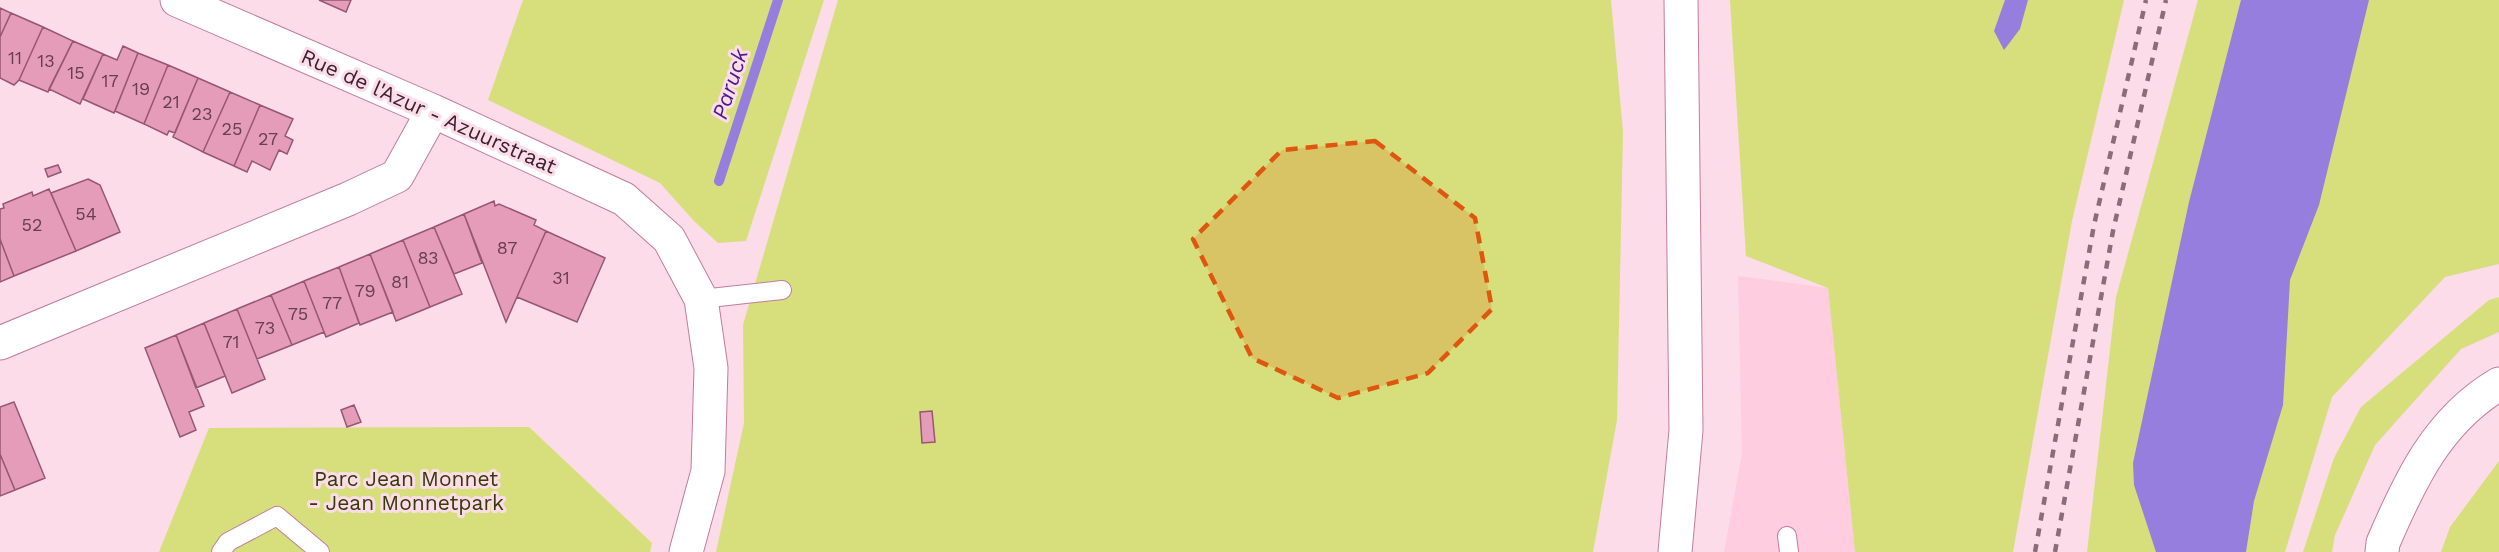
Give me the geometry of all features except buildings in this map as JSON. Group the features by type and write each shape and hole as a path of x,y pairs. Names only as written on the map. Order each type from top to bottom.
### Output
{"main road":[{"name":"Rue de l'Azur - Azuurstraat","path":"177,0 434,111 624,199 669,239 701,299"},
{"path":"1675,552 1686,430 1681,0"},
{"path":"0,342 348,199 397,176 434,111"},
{"path":"686,552 708,471 711,368 701,299"},
{"path":"2382,552 2383,543 2408,485 2437,438 2484,393 2499,384"}],"lane":[{"path":"701,299 782,290"},
{"path":"221,552 228,542 278,516 320,552"}],"highlighted area":[{"path":"1375,141 1475,218 1492,309 1428,373 1338,398 1252,358 1193,239 1282,150"}],"shaded area":[{"path":"2005,0 2028,0 2020,29 2004,50 1994,31"},
{"path":"2241,0 2369,0 2319,205 2290,280 2283,405 2254,501 2246,552 2156,552 2134,485 2133,463 2189,202"},
{"path":"1738,276 1828,288 1855,552 1724,552 1742,454"}],"green space":[{"path":"523,0 824,0 746,241 718,243 694,221 660,183 488,100"},
{"path":"838,0 1611,0 1623,132 1617,420 1593,552 716,552 744,423 743,325"},
{"path":"1730,0 2124,0 2072,221 2013,552 1855,552 1828,288 1746,256"},
{"path":"2198,0 2499,0 2499,264 2445,277 2332,397 2285,552 2087,552 2116,297"},
{"path":"2499,297 2499,332 2461,349 2375,445 2335,535 2332,552 2303,552 2334,458 2361,407 2489,300"},
{"name":"Parc Jean Monnet - Jean Monnetpark","path":"529,427 652,543 650,552 159,552 209,428"},
{"path":"2499,461 2499,552 2441,552 2450,527"}],"waterway":[{"name":"Paruck","path":"719,181 778,0"}],"railway":[{"path":"2035,552 2094,225 2146,0"},
{"path":"2055,552 2113,231 2166,0"}]}
